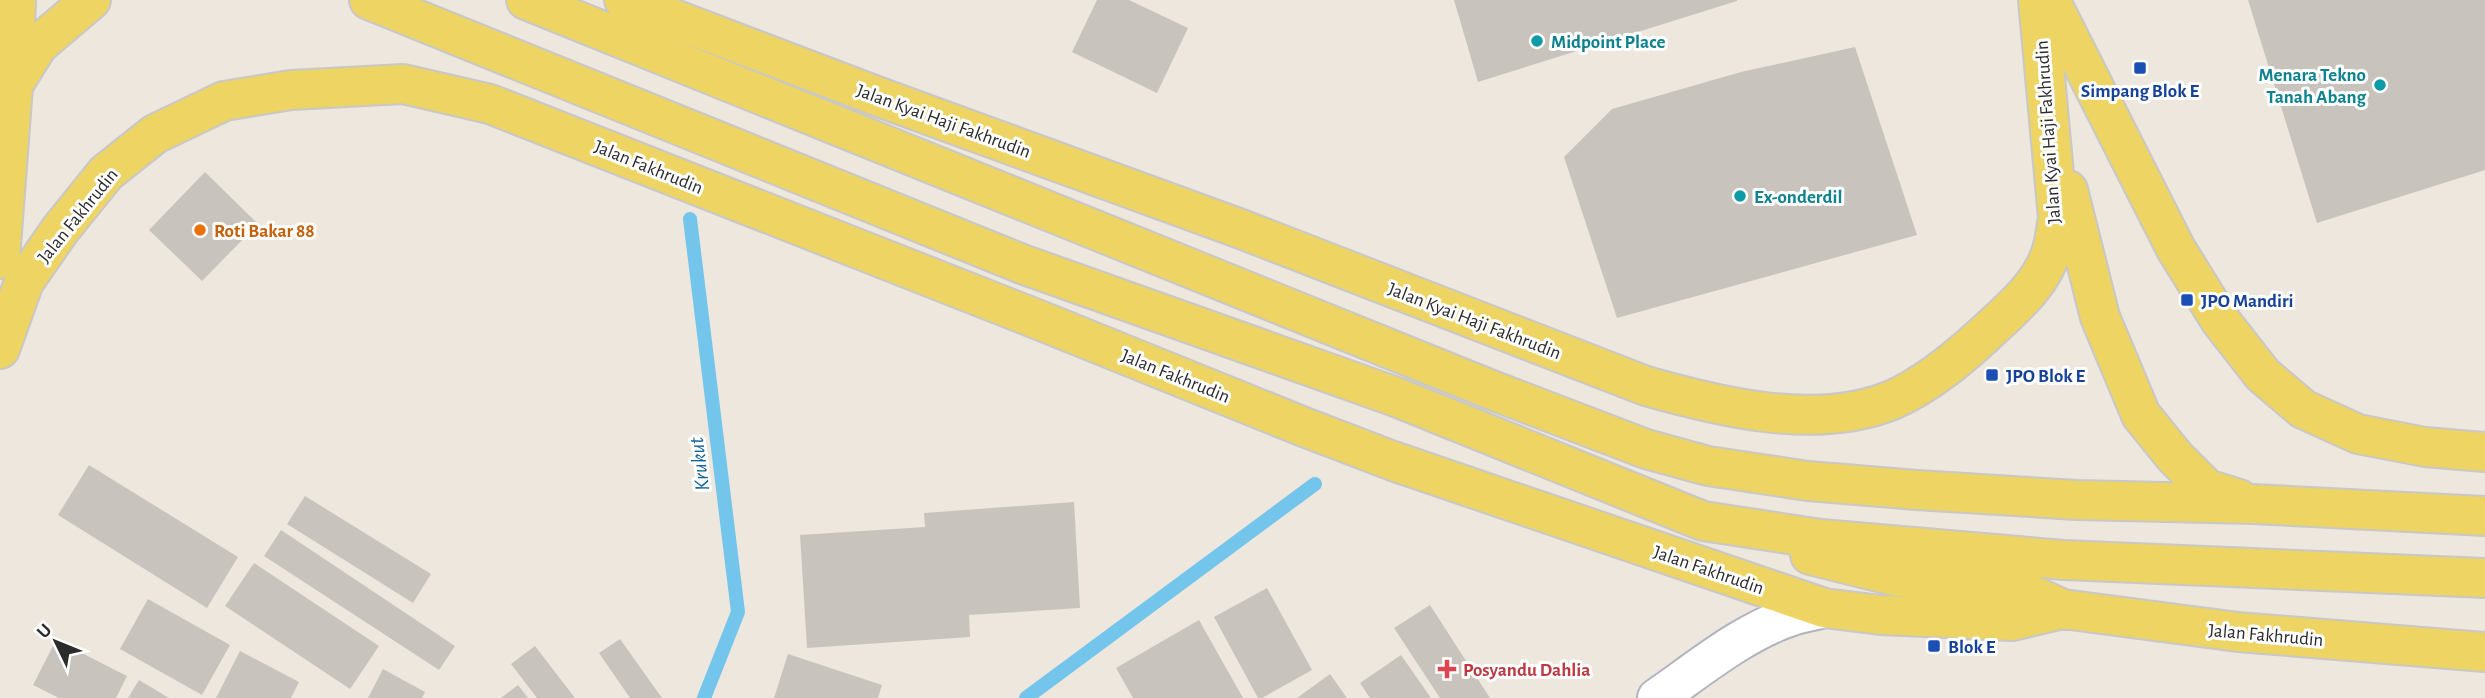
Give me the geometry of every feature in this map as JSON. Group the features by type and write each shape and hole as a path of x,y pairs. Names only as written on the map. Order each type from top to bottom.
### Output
{"main road":[{"path":"0,259 13,87 16,0"},
{"path":"13,87 38,45 91,0"},
{"path":"369,0 1022,264 1396,397 1703,521 1859,569 1898,578 2028,593 2063,609"},
{"path":"526,0 1489,389 1646,449 1708,466 1808,481 1917,491 2485,516"},
{"name":"Jalan Kyai Haji Fakhrudin","path":"624,0 1241,229 1646,386 1711,404 1779,412 1835,414 1891,400 1939,373 2011,309 2037,280 2052,251 2057,218 2038,0"},
{"name":"Jalan Kyai Haji Fakhrudin","path":"2050,0 2176,248 2220,320 2263,375 2303,410 2358,434 2425,447 2485,452"},
{"name":"Jalan Fakhrudin","path":"0,349 24,282 60,230 106,173 155,134 223,101 291,90 403,85 490,104 1044,322 1304,428 1824,608 1881,615 2012,621 2063,609 2238,632 2485,652"},
{"path":"2050,120 2100,317 2141,415 2175,457 2207,489 2253,504"},
{"path":"1703,521 1821,539 2064,560 2485,578"}],"street":[{"path":"1657,698 1766,627 1791,616 1824,608"}],"building":[{"path":"1097,0 1129,0 1188,28 1157,93 1072,52"},
{"name":"Midpoint Place","path":"1454,0 1737,0 1737,1 1478,82"},
{"name":"Menara Tekno Tanah Abang","path":"2248,0 2485,0 2485,170 2317,223"},
{"name":"Ex-onderdil","path":"1855,47 1917,235 1617,318 1564,157 1612,109 1741,72"},
{"path":"205,172 258,224 202,281 149,230"},
{"path":"89,465 238,557 207,608 58,515"},
{"path":"305,496 431,574 413,603 287,524"},
{"path":"1074,502 1080,608 969,615 970,637 807,648 800,535 925,527 924,513"},
{"path":"281,530 455,646 439,670 264,556"},
{"path":"254,563 379,646 350,689 225,606"},
{"path":"1267,588 1312,670 1258,698 1214,617"},
{"path":"148,599 230,645 202,695 120,649"},
{"path":"1430,605 1490,698 1440,698 1394,628"},
{"path":"1199,620 1243,698 1133,698 1116,668"},
{"path":"620,639 662,698 630,698 599,653"},
{"path":"56,640 127,676 116,698 59,698 33,685"},
{"path":"535,646 575,698 537,698 511,664"},
{"path":"240,651 299,682 291,698 216,698"},
{"path":"788,654 882,685 878,698 774,698"},
{"path":"1401,655 1431,698 1370,698 1360,683"},
{"path":"383,669 425,692 422,698 368,698"},
{"path":"1330,674 1347,698 1297,698"},
{"path":"139,680 169,698 128,698"},
{"path":"518,685 528,698 501,698"}],"waterway":[{"name":"Krukut","path":"690,219 738,612 704,698"},
{"path":"1026,698 1315,484"}],"place":[{"name":"Midpoint Place","path":"1537,41"},
{"name":"Simpang Blok E","path":"2140,68"},
{"name":"Menara Tekno Tanah Abang","path":"2380,85"},
{"name":"Ex-onderdil","path":"1740,196"},
{"name":"Roti Bakar 88","path":"200,230"},
{"name":"JPO Mandiri","path":"2187,300"},
{"name":"JPO Blok E","path":"1992,375"},
{"name":"Blok E","path":"1934,646"},
{"name":"Posyandu Dahlia","path":"1447,669"}]}
